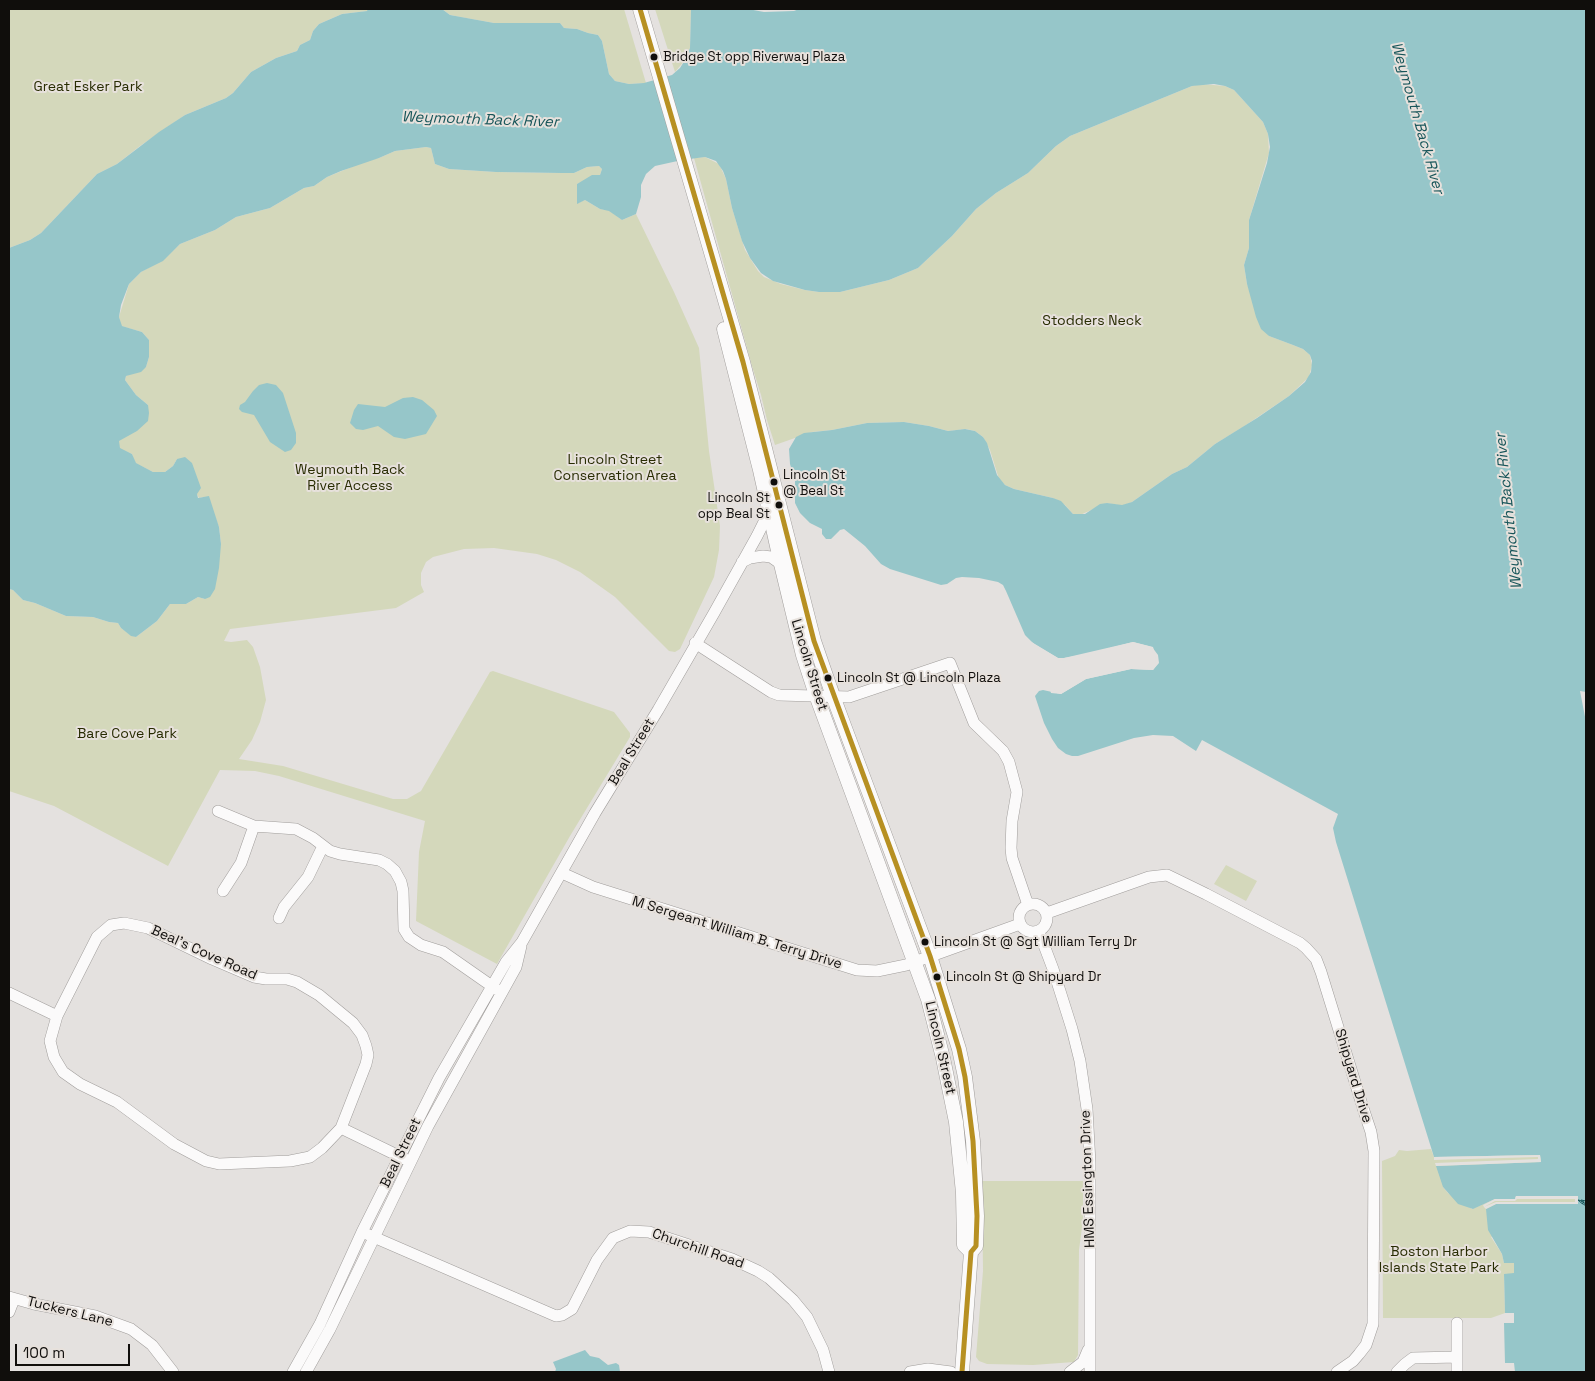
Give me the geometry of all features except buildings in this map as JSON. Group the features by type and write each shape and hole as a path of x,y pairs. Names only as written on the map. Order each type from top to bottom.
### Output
{"main road":[{"path":"632,9 654,70"},
{"path":"640,9 654,70"},
{"name":"Lincoln Street","path":"654,70 743,362 814,641 930,956 959,1049 969,1101 977,1216 976,1246 971,1252 962,1372"},
{"name":"Lincoln Street","path":"683,168 724,327 803,655 928,999 950,1089 960,1158 964,1245 971,1252"}],"street":[{"name":"Beal Street","path":"293,1372 320,1324 362,1232 439,1078 506,962 522,942 742,562 764,522 766,499"},
{"path":"742,562 750,558 764,556 770,557 781,564"},
{"path":"696,643 771,692 780,695 849,697 950,663 974,723 1003,752 1009,762 1017,792 1010,848 1028,905"},
{"path":"218,811 254,826 296,829 305,833 330,851 378,860 387,864 395,871 401,882 404,930 409,937 421,945 443,952 502,992"},
{"path":"223,891 241,863 254,826"},
{"path":"279,918 284,907 308,877 323,846"},
{"name":"M Sergeant William B. Terry Drive","path":"562,873 593,887 857,970 877,971 915,961 1020,924"},
{"name":"Shipyard Drive","path":"1047,913 1149,877 1161,875 1172,877 1300,943 1312,954 1321,972 1371,1132 1374,1151 1374,1324 1366,1345 1353,1361 1337,1372"},
{"path":"1037,904 1047,913 1047,923 1038,932 1031,933 1026,931 1020,924 1019,915 1024,907 1028,905 1037,904"},
{"name":"Beal's Cove Road","path":"124,923 148,928 254,977 287,979 297,982 319,995 352,1023 362,1035 368,1055 341,1128 322,1148 310,1157 219,1164 206,1161 174,1144 117,1102 80,1084 63,1072 54,1057 50,1041 57,1016 97,937 111,925 124,923"},
{"name":"HMS Essington Drive","path":"1038,932 1053,969 1072,1029 1080,1061 1087,1109 1090,1164 1090,1372"},
{"name":"Beal Street","path":"306,1372 330,1329 410,1161 516,967 522,942"},
{"path":"9,993 57,1016"},
{"path":"341,1128 410,1161"},
{"name":"Churchill Road","path":"362,1232 556,1316 572,1309 597,1260 613,1238 630,1231 649,1232 732,1259 769,1278 794,1301 807,1317 823,1350 829,1372"},
{"path":"9,1312 12,1298"},
{"name":"Tuckers Lane","path":"12,1298 95,1316 131,1329 152,1345 173,1372"},
{"path":"1457,1324 1457,1372"},
{"path":"1070,1372 1083,1362 1090,1343"},
{"path":"1397,1372 1413,1358 1457,1357"},
{"path":"910,1372 928,1369 951,1372"}],"green space":[{"name":"Great Esker Park","path":"9,9 368,9 368,11 342,14 319,24 313,31 310,40 300,45 297,51 276,58 251,72 233,93 226,98 185,115 117,164 97,174 41,233 30,240 9,248"},
{"path":"442,9 624,9 646,83 629,84 615,81 609,74 602,41 598,35 577,29 564,28 560,23 494,23 450,15"},
{"path":"655,9 691,9 690,48 685,60 675,72"},
{"name":"Stodders Neck","path":"1201,84 1225,86 1234,90 1263,122 1268,134 1269,153 1249,220 1249,248 1244,265 1247,284 1269,336 1303,349 1310,355 1312,365 1309,377 1289,396 1215,444 1187,467 1172,474 1132,502 1122,506 1107,503 1080,515 1073,514 1065,505 1053,498 1014,489 1005,485 999,479 990,450 983,437 975,431 966,429 948,431 904,422 867,423 812,432 775,445 694,158 705,157 719,164 726,179 732,208 745,250 764,277 781,284 805,290 840,292 889,280 918,268 952,236 976,209 996,193 1028,173 1056,146 1070,136"},
{"path":"431,148 435,164 449,169 574,173 587,167 599,166 602,169 600,175 577,184 577,203 585,200 600,209 609,210 622,220 636,214 699,348 709,451 720,526 719,550 714,577 680,649 675,652 669,651 615,597 580,572 556,560 537,554 494,548 464,549 433,557 426,562 421,573 421,585 424,592 396,608 230,629 224,641 247,640 253,647 260,667 266,700 260,722 252,740 239,759 283,766 393,799 407,799 421,791 490,672 493,671 614,712 630,733 630,737 570,836 497,964 416,921 419,852 425,821 279,776 255,771 220,770 168,866 54,806 9,791 9,589 13,590 23,600 66,616 93,617 118,623 121,628 136,637 157,621 170,604 186,604 198,597 205,599 221,544 219,527 215,517 203,497 199,498 177,459 173,466 165,472 153,472 135,463 132,454 120,449 118,441 126,436 148,405 136,395 125,380 126,376 146,367 149,357 149,340 142,332 121,326 119,317 129,284 141,272 163,260 180,244 215,230 236,217 270,208 304,188 314,186 327,177 371,159 379,158 395,151"},
{"path":"1226,865 1257,881 1246,901 1214,884"},
{"name":"Boston Harbor Islands State Park","path":"1431,1149 1434,1157 1540,1155 1541,1162 1443,1187 1448,1193 1472,1209 1495,1199 1578,1196 1578,1204 1491,1237 1502,1254 1504,1263 1514,1263 1515,1274 1504,1274 1505,1313 1491,1318 1383,1318 1382,1161 1395,1156 1399,1150"},
{"path":"982,1181 1083,1181 1083,1220 1079,1250 1078,1355 1074,1362 1033,1365 987,1364 979,1361 976,1357 983,1271"}],"water":[{"name":"Weymouth Back River","path":"368,9 442,9 450,15 494,23 560,23 564,28 577,29 598,35 602,41 609,74 615,81 629,84 644,83 672,75 680,68 690,48 691,9 748,9 764,12 794,11 799,9 1586,9 1586,692 1580,691 1586,722 1586,1372 1515,1372 1514,1363 1505,1363 1504,1323 1514,1323 1514,1313 1505,1313 1504,1274 1514,1273 1514,1263 1504,1263 1502,1254 1488,1230 1486,1209 1496,1204 1577,1204 1577,1196 1516,1196 1515,1199 1495,1199 1473,1209 1458,1204 1443,1187 1436,1166 1541,1162 1540,1155 1434,1157 1336,842 1333,828 1338,814 1202,740 1196,751 1173,736 1153,735 1134,738 1078,756 1066,754 1058,748 1044,723 1035,696 1039,691 1043,690 1061,694 1086,679 1131,669 1153,670 1158,663 1153,647 1133,642 1087,654 1058,658 1034,644 1025,635 1003,585 998,582 962,577 941,585 890,569 881,564 865,546 844,529 840,530 831,539 826,539 822,534 822,529 810,523 800,513 795,503 795,480 790,464 789,449 796,437 804,433 867,423 904,422 948,431 965,429 975,431 987,443 997,475 1005,485 1014,489 1053,498 1061,501 1073,514 1085,514 1100,504 1122,505 1132,502 1172,474 1187,467 1215,444 1289,396 1305,382 1311,372 1312,361 1310,355 1303,349 1269,336 1261,329 1247,284 1244,265 1249,248 1249,220 1267,163 1270,147 1268,134 1263,122 1234,90 1214,84 1192,86 1070,136 1056,146 1028,173 996,193 976,209 952,236 918,268 889,280 840,292 805,290 773,281 761,273 750,258 742,241 723,171 716,161 705,157 655,166 646,174 641,185 641,197 636,214 622,220 609,211 600,209 585,200 577,204 577,184 592,175 600,175 602,169 599,166 587,167 574,173 449,169 435,164 431,148 426,147 395,151 341,171 327,177 314,186 304,188 270,208 236,217 215,230 180,244 163,261 141,272 129,284 121,305 119,317 122,326 142,332 149,340 149,357 146,367 141,372 126,376 125,380 136,395 148,405 149,413 148,421 137,431 119,441 120,448 132,454 136,463 153,472 165,472 173,466 177,459 185,457 192,463 201,488 197,494 198,498 209,496 219,527 221,544 219,568 215,589 210,597 205,599 198,597 186,604 170,604 157,621 136,637 131,636 118,623 93,617 66,616 23,600 13,590 9,589 9,248 30,240 41,233 97,174 117,164 185,115 226,98 233,93 251,72 276,58 297,51 300,45 310,40 313,31 319,24 342,14 367,11"},
{"path":"267,383 276,385 283,393 296,433 296,443 291,450 285,452 270,442 254,415 242,412 239,409 240,405 245,402 259,385"},
{"path":"413,397 422,400 434,410 437,416 426,434 405,439 394,437 378,426 363,430 356,429 350,423 358,404 385,407 403,398"},
{"path":"585,1350 590,1356 599,1358 608,1365 616,1363 619,1365 620,1372 555,1372 556,1369 553,1362"}],"pier":[{"path":"1030,641 1058,658 1133,642 1152,647 1158,655 1159,663 1153,670 1131,669 1086,679 1061,694 1051,693 1050,689 1060,691 1085,677 1131,666 1152,668 1156,663 1155,656 1151,649 1133,644 1065,661 1058,660 1033,646"},
{"path":"1540,1155 1541,1162 1436,1166 1435,1163 1538,1159 1538,1157 1434,1160 1434,1157"},
{"path":"1516,1196 1578,1196 1578,1204 1496,1204 1486,1209 1484,1207 1483,1205 1495,1199 1515,1199","holes":["1517,1199 1575,1199 1575,1202 1496,1202 1484,1207 1495,1201 1515,1201"]}],"ferry route":[{"path":"1578,1200 1586,1207"},
{"path":"1578,1200 1586,1202"},
{"path":"1581,1200 1586,1201"},
{"path":"1581,1201 1586,1204"},
{"path":"1582,1203 1586,1206"}],"transit line":[{"path":"640,9 743,362 814,641 930,956 959,1049 965,1077 973,1141 977,1216 976,1246 971,1252 962,1372"}],"place":[{"name":"Bridge St opp Riverway Plaza","path":"654,57"},
{"name":"Lincoln St @ Beal St","path":"774,482"},
{"name":"Lincoln St opp Beal St","path":"779,505"},
{"name":"Lincoln St @ Lincoln Plaza","path":"828,678"},
{"name":"Lincoln St @ Sgt William Terry Dr","path":"925,942"},
{"name":"Lincoln St @ Shipyard Dr","path":"937,977"}],"park label":[{"name":"Lincoln Street Conservation Area","path":"615,468"},
{"name":"Weymouth Back River Access","path":"350,478"},
{"name":"Bare Cove Park","path":"127,734"}]}
